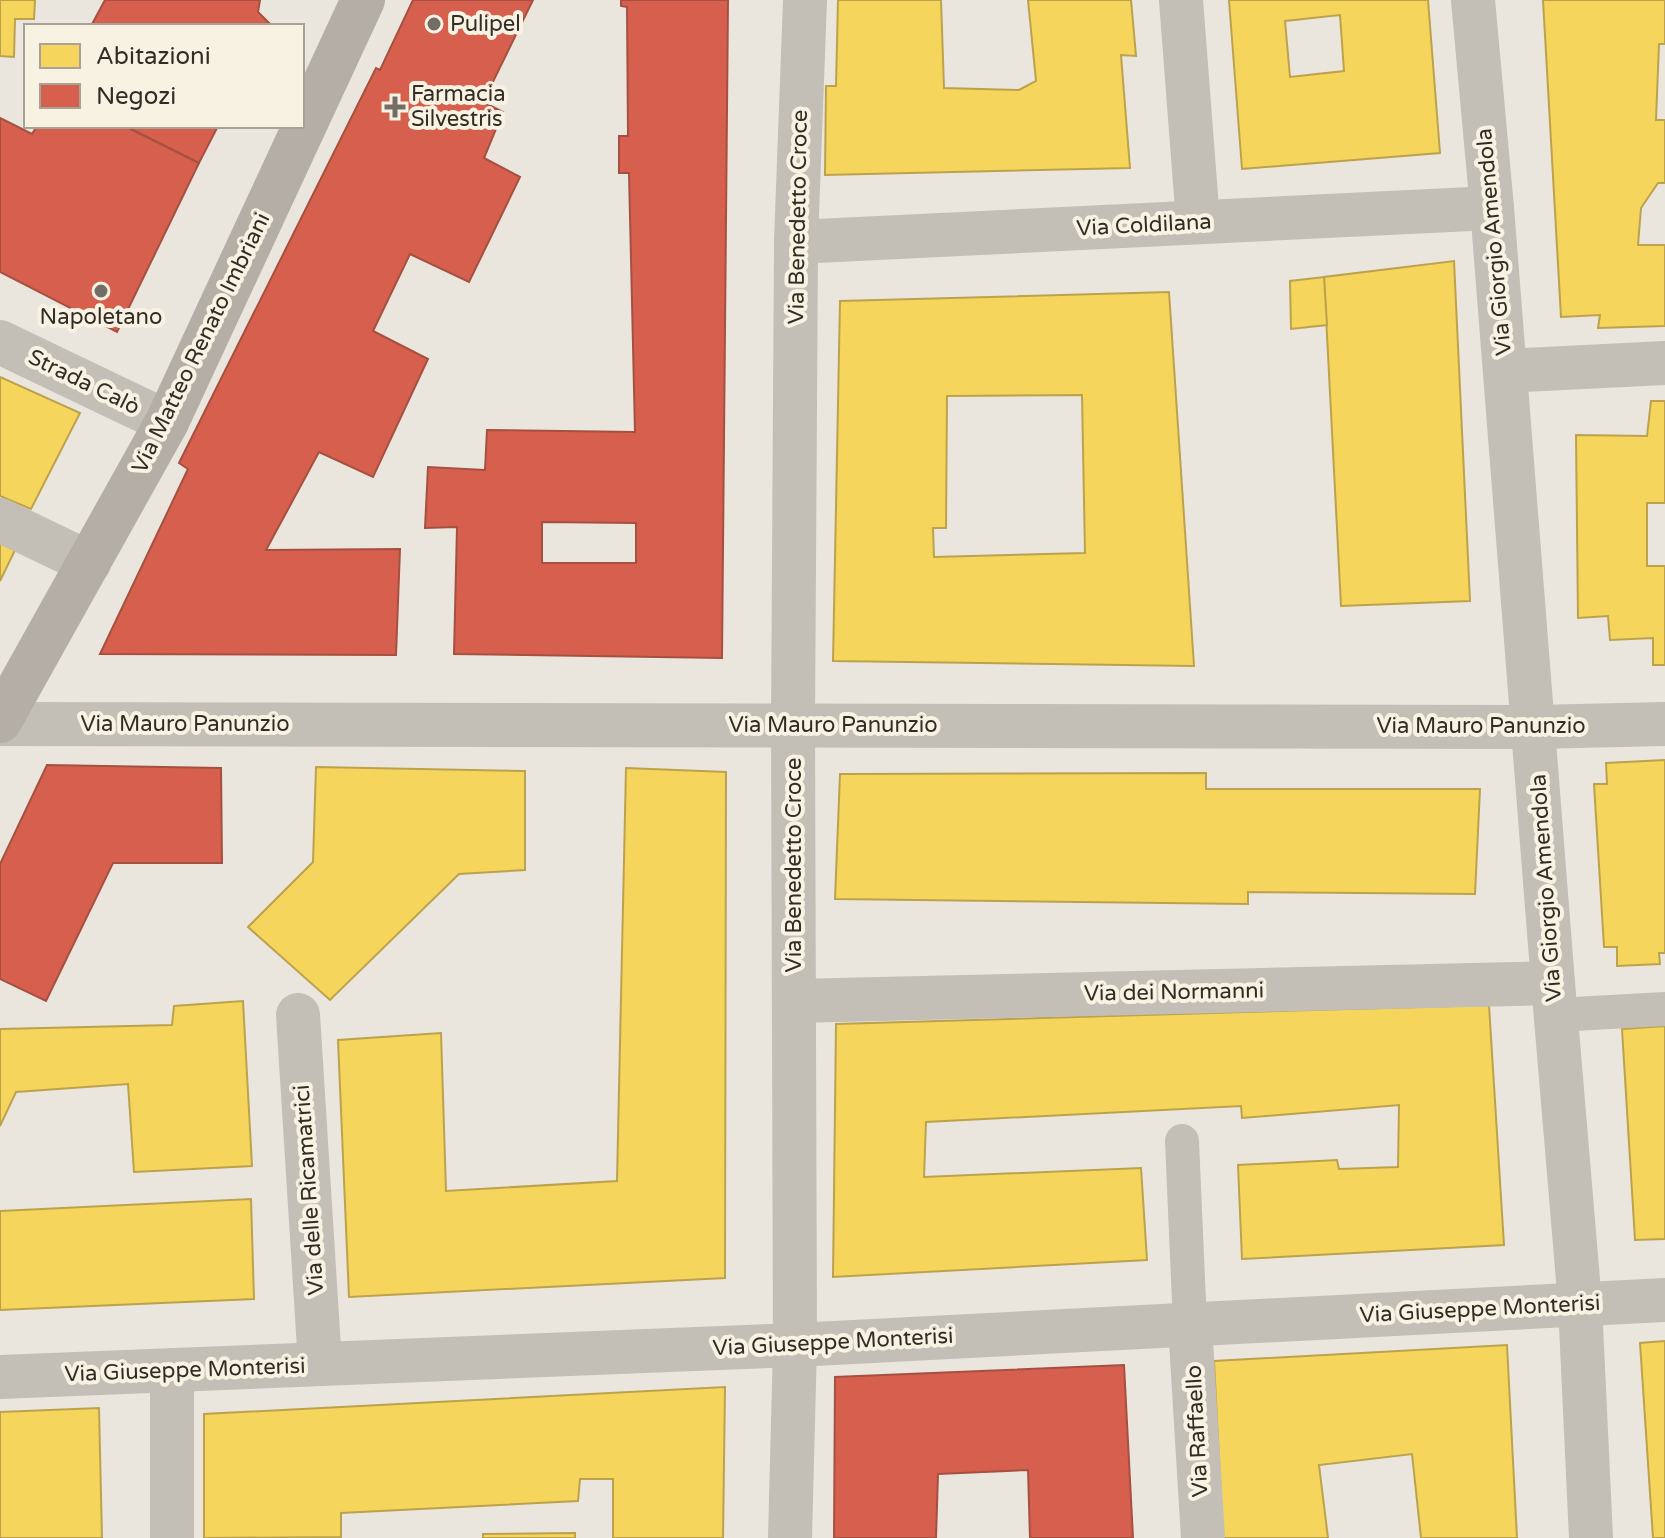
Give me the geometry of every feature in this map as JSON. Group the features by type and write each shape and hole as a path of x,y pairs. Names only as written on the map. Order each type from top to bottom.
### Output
{"street":[{"name":"Via Matteo Renato Imbriani","path":"304,127 363,0"},
{"name":"Via Benedetto Croce","path":"790,1538 795,1345 793,725 796,242 805,0"},
{"path":"1181,0 1198,222"},
{"name":"Via Giorgio Amendola","path":"1473,0 1580,1304 1591,1538"},
{"name":"Via Matteo Renato Imbriani","path":"0,722 167,422 304,128"},
{"name":"Via Coldilana","path":"796,242 1492,208"},
{"name":"Strada Calò","path":"0,342 167,422"},
{"path":"1505,371 1665,363"},
{"path":"0,520 89,563"},
{"name":"Via Mauro Panunzio","path":"0,722 1534,727 1665,724"},
{"name":"Via dei Normanni","path":"795,1001 1554,999"},
{"name":"Via delle Ricamatrici","path":"298,1015 320,1364"},
{"name":"Via Giuseppe Monterisi","path":"0,1377 795,1345 1665,1300"},
{"name":"Via Raffaello","path":"1190,1325 1203,1538"},
{"path":"172,1370 172,1538"}],"lane":[{"path":"1554,999 1665,1009"},
{"path":"1182,1141 1190,1325"}],"building: Abitazioni":[{"path":"0,0 35,0 34,19 15,19 14,57 0,56"},
{"path":"838,0 941,0 944,88 1019,90 1036,81 1028,0 1131,0 1136,56 1121,55 1130,168 825,175 826,86 836,86"},
{"path":"1229,0 1428,0 1440,153 1242,169","holes":["1340,15 1344,71 1290,77 1285,21"]},
{"path":"1543,0 1665,0 1665,44 1659,44 1656,120 1665,120 1665,183 1658,183 1641,208 1638,245 1665,245 1665,326 1598,328 1600,315 1561,317"},
{"path":"1454,261 1470,601 1341,606 1324,277"},
{"path":"1324,277 1327,325 1291,329 1290,281"},
{"path":"1169,292 1194,666 833,661 840,301","holes":["1082,395 1085,553 934,557 933,528 946,528 947,396"]},
{"path":"0,377 80,413 31,509 0,496"},
{"path":"1651,401 1665,401 1665,503 1647,503 1647,566 1665,566 1665,665 1653,665 1653,638 1610,640 1608,616 1578,618 1576,435 1647,436"},
{"path":"0,539 17,546 0,581"},
{"path":"1665,760 1665,953 1659,953 1660,964 1617,966 1617,947 1604,947 1594,784 1607,784 1606,763"},
{"path":"316,767 525,771 525,870 459,874 330,1000 248,927 313,862"},
{"path":"626,768 726,772 725,1278 349,1297 338,1040 441,1033 446,1191 617,1181"},
{"path":"1206,773 1206,789 1480,789 1475,894 1248,892 1248,904 835,899 840,774"},
{"path":"243,1001 252,1166 134,1172 128,1084 16,1092 0,1126 0,1029 172,1025 174,1006"},
{"path":"1489,1005 1504,1245 1242,1259 1238,1165 1337,1160 1339,1169 1398,1167 1399,1105 1242,1118 1241,1106 926,1122 924,1177 1141,1168 1147,1260 833,1277 836,1024"},
{"path":"1665,1026 1665,1239 1635,1240 1622,1029"},
{"path":"251,1199 254,1299 0,1310 0,1211"},
{"path":"1665,1341 1665,1538 1653,1538 1640,1343"},
{"path":"1507,1345 1517,1538 1421,1538 1412,1454 1319,1465 1328,1538 1223,1538 1214,1361"},
{"path":"725,1387 723,1538 613,1538 613,1479 580,1479 578,1501 341,1513 341,1537 204,1538 204,1414"},
{"path":"99,1408 102,1538 0,1538 0,1412"},
{"path":"575,1533 575,1538 483,1538 483,1534"}],"building: Negozi":[{"path":"105,0 260,0 258,12 270,24 92,24"},
{"path":"413,0 533,0 483,102 503,112 484,158 520,177 469,282 410,254 373,331 428,359 373,477 319,452 266,550 400,549 396,655 100,654 188,469 179,463"},
{"path":"621,0 728,0 722,658 454,654 457,527 425,528 428,467 485,470 487,430 635,432 629,173 619,173 619,136 628,136 627,7 621,6","holes":["542,522 636,523 636,563 542,563"]},
{"path":"0,118 32,134 36,128 129,128 199,163 117,332 0,272"},
{"path":"129,128 217,128 199,163"},
{"path":"47,765 221,768 222,863 113,863 46,1001 0,979 0,864"},
{"path":"1124,1365 1133,1538 1030,1538 1028,1470 938,1474 936,1538 834,1538 835,1377"}],"place":[{"name":"Pulipel","path":"434,24"},
{"name":"Farmacia Silvestris","path":"395,107"},
{"name":"Napoletano","path":"101,291"}]}
